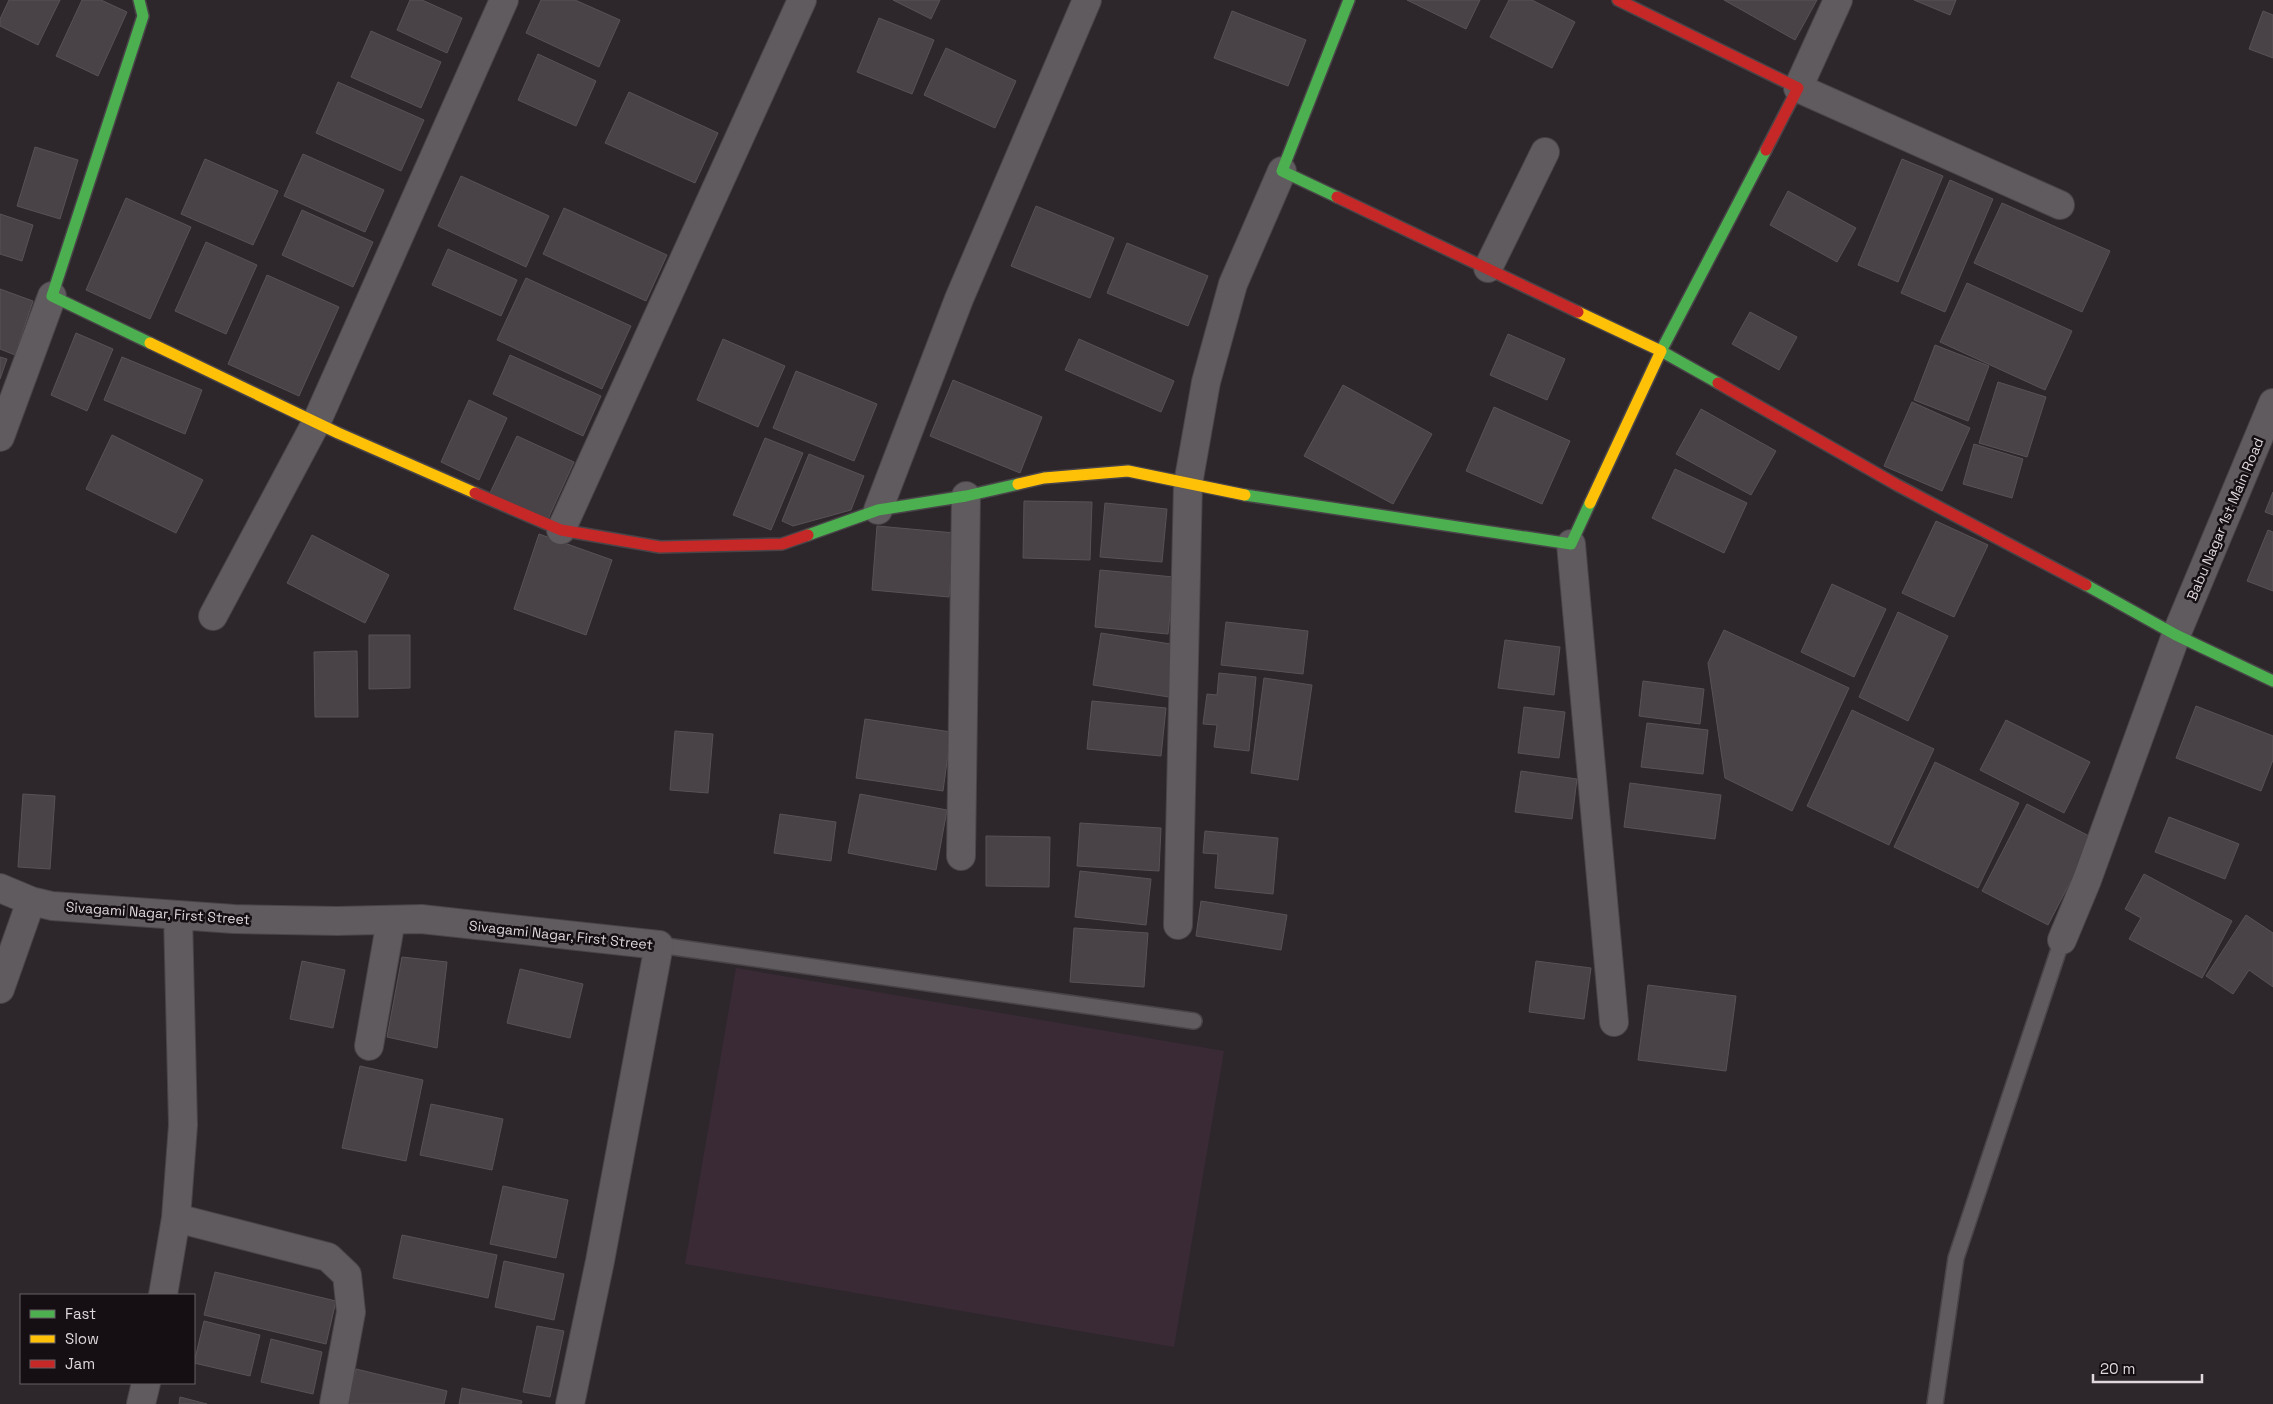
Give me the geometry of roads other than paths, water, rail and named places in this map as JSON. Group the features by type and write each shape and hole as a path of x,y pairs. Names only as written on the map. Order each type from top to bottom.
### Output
{"street":[{"path":"0,437 52,296 143,16 139,0"},
{"path":"213,616 316,423 504,0"},
{"path":"561,530 802,0"},
{"path":"878,510 960,299 1087,0"},
{"path":"1178,925 1188,484 1206,382 1233,284 1282,171 1350,0"},
{"path":"1618,0 1798,88 2060,205"},
{"path":"1614,1022 1571,544 1661,351 1798,88 1838,0"},
{"path":"1488,268 1544,152"},
{"path":"1282,171 1661,351 1897,486 2132,609 2176,636 2273,681"},
{"path":"52,296 316,423 561,530 660,547 782,544 878,510 966,496 1044,478 1128,471 1218,491 1571,544"},
{"name":"Babu Nagar 1st Main Road","path":"2062,940 2087,880 2176,636 2273,402"},
{"path":"961,856 966,496"},
{"name":"Sivagami Nagar, First Street","path":"0,888 31,901 52,906 234,919 421,919 659,945 600,1261 570,1404"},
{"path":"0,989 31,901"},
{"path":"163,1294 176,1218 183,1125 178,915"},
{"path":"369,1046 392,920"},
{"path":"176,1218 328,1257 347,1275 351,1312 334,1404"},
{"path":"141,1404 146,1384"}],"lane":[{"path":"1935,1404 1956,1258 2062,940"},
{"path":"659,945 1194,1022"}]}
